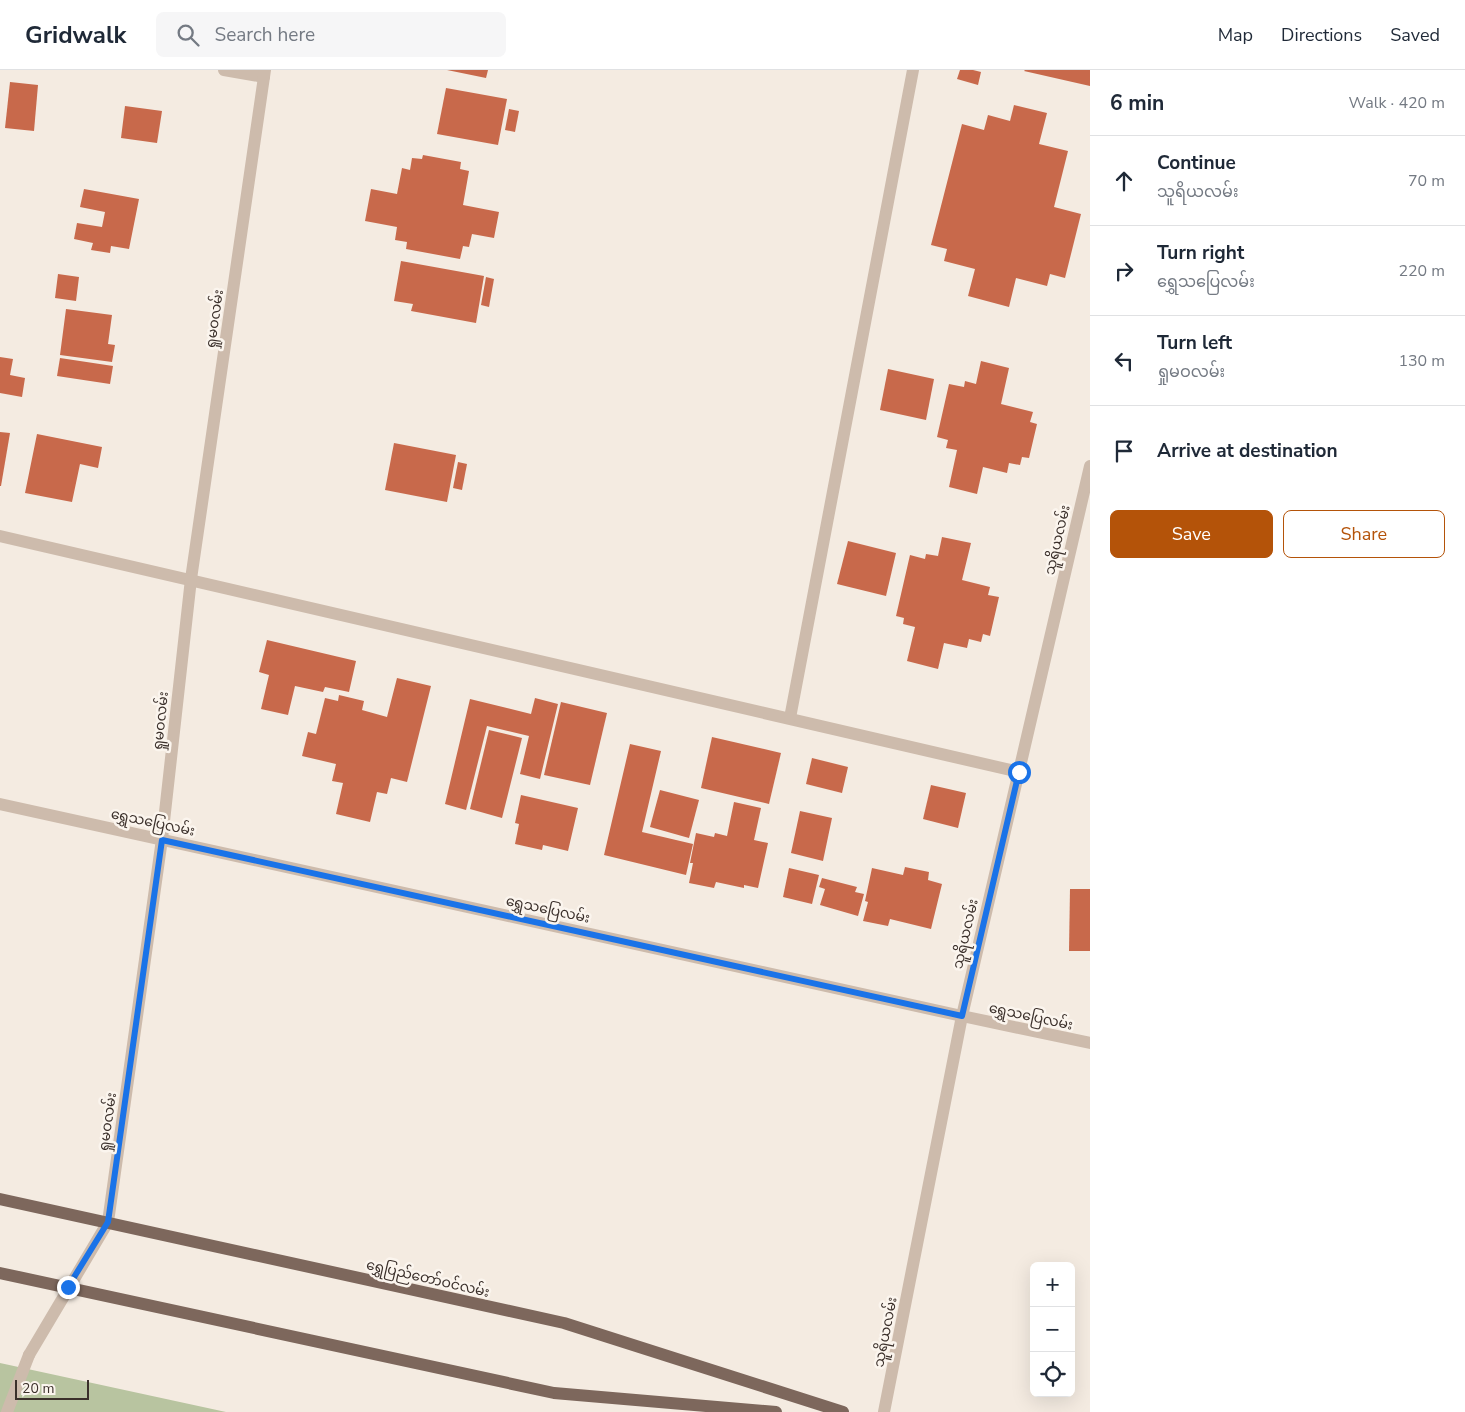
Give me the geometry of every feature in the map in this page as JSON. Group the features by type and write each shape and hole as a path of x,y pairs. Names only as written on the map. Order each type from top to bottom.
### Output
{"main road":[{"name":"ရွှေပြည်တော်ဝင်လမ်း","path":"0,1199 564,1323 843,1412"},
{"path":"0,1273 554,1393 776,1412"}],"street":[{"path":"224,70 264,74"},
{"path":"790,718 913,70"},
{"name":"ရှုမဝလမ်း","path":"7,1412 29,1355 108,1222 162,840 191,579 264,74"},
{"name":"သူရိယလမ်း","path":"884,1412 962,1016 1090,466"},
{"path":"0,536 1019,772"},
{"name":"ရွှေသပြေလမ်း","path":"0,804 1090,1044"}],"green space":[{"path":"0,1363 226,1412 0,1412"}],"building":[{"path":"447,70 488,70 486,78"},
{"path":"960,70 981,72 978,85 957,79"},
{"path":"1090,70 1090,86 1024,71"},
{"path":"10,82 38,85 34,131 5,128"},
{"path":"446,88 507,99 498,145 437,134"},
{"path":"1014,105 1047,113 1039,144 1068,151 1054,207 1081,214 1065,278 1050,274 1047,286 1016,278 1009,307 968,296 975,269 944,261 947,249 931,245 962,124 984,130 988,115 1010,121"},
{"path":"125,106 162,111 157,143 121,138"},
{"path":"509,109 519,111 515,132 505,130"},
{"path":"423,155 461,162 460,169 469,171 463,205 499,212 494,238 472,234 469,247 463,246 460,259 406,249 407,242 395,240 397,227 365,221 371,189 397,194 402,168 410,170 412,158 422,159"},
{"path":"84,189 139,199 129,249 111,246 110,253 91,250 93,243 74,239 77,223 102,227 105,212 80,207"},
{"path":"401,261 484,276 476,323 411,311 413,304 394,301"},
{"path":"58,274 79,277 76,301 55,298"},
{"path":"486,277 494,279 489,307 481,305"},
{"path":"66,309 112,315 108,344 115,345 112,362 60,355"},
{"path":"0,357 13,359 10,375 25,378 22,397 0,393"},
{"path":"60,358 113,366 110,384 57,376"},
{"path":"981,361 1009,368 1001,404 1033,412 1030,422 1037,424 1029,458 1022,457 1020,465 1009,463 1007,473 983,467 977,494 949,487 957,450 946,448 948,440 937,437 949,384 964,387 965,381 976,384"},
{"path":"888,369 934,379 926,420 880,410"},
{"path":"0,432 10,433 1,486 0,486"},
{"path":"37,434 102,447 98,468 80,464 72,502 25,493"},
{"path":"394,443 456,455 447,502 385,490"},
{"path":"458,462 467,464 462,490 453,488"},
{"path":"942,537 971,543 962,580 990,587 988,595 999,597 990,636 983,634 981,642 969,639 967,648 944,643 938,669 907,661 915,627 903,624 904,618 896,616 910,555 925,559 926,554 938,556"},
{"path":"848,541 896,553 886,596 837,584"},
{"path":"267,640 356,661 349,692 325,687 323,692 295,686 288,715 261,709 269,675 259,672"},
{"path":"397,678 431,686 407,782 391,778 387,794 377,792 370,822 336,814 343,783 332,781 336,764 302,756 308,732 316,734 325,698 338,701 339,695 364,701 362,710 387,717"},
{"path":"535,698 558,704 540,779 520,774 529,736 487,726 466,810 445,804 470,699 531,714"},
{"path":"561,702 607,713 590,785 544,775"},
{"path":"489,730 522,738 502,818 470,809"},
{"path":"712,737 781,753 769,804 701,788"},
{"path":"630,744 661,751 642,832 693,844 686,875 604,855"},
{"path":"812,758 848,767 842,793 806,784"},
{"path":"931,785 966,793 958,828 923,819"},
{"path":"660,790 699,800 689,838 650,827"},
{"path":"521,795 578,808 568,851 543,845 542,850 515,844 519,824 515,823"},
{"path":"734,802 761,808 754,840 768,843 758,888 744,885 744,888 716,882 714,888 689,883 693,863 690,863 696,833 714,837 715,833 727,836"},
{"path":"800,811 832,818 823,861 791,853"},
{"path":"905,867 929,872 928,880 942,884 931,929 890,919 888,926 863,921 868,902 865,901 872,868 903,875"},
{"path":"789,868 819,875 812,904 783,897"},
{"path":"822,878 857,887 855,892 864,894 858,916 820,905 825,889 819,887"},
{"path":"1070,889 1090,889 1090,951 1069,951"}],"route":[{"path":"68,1287 108,1222 162,840 962,1016 1019,772"}]}
